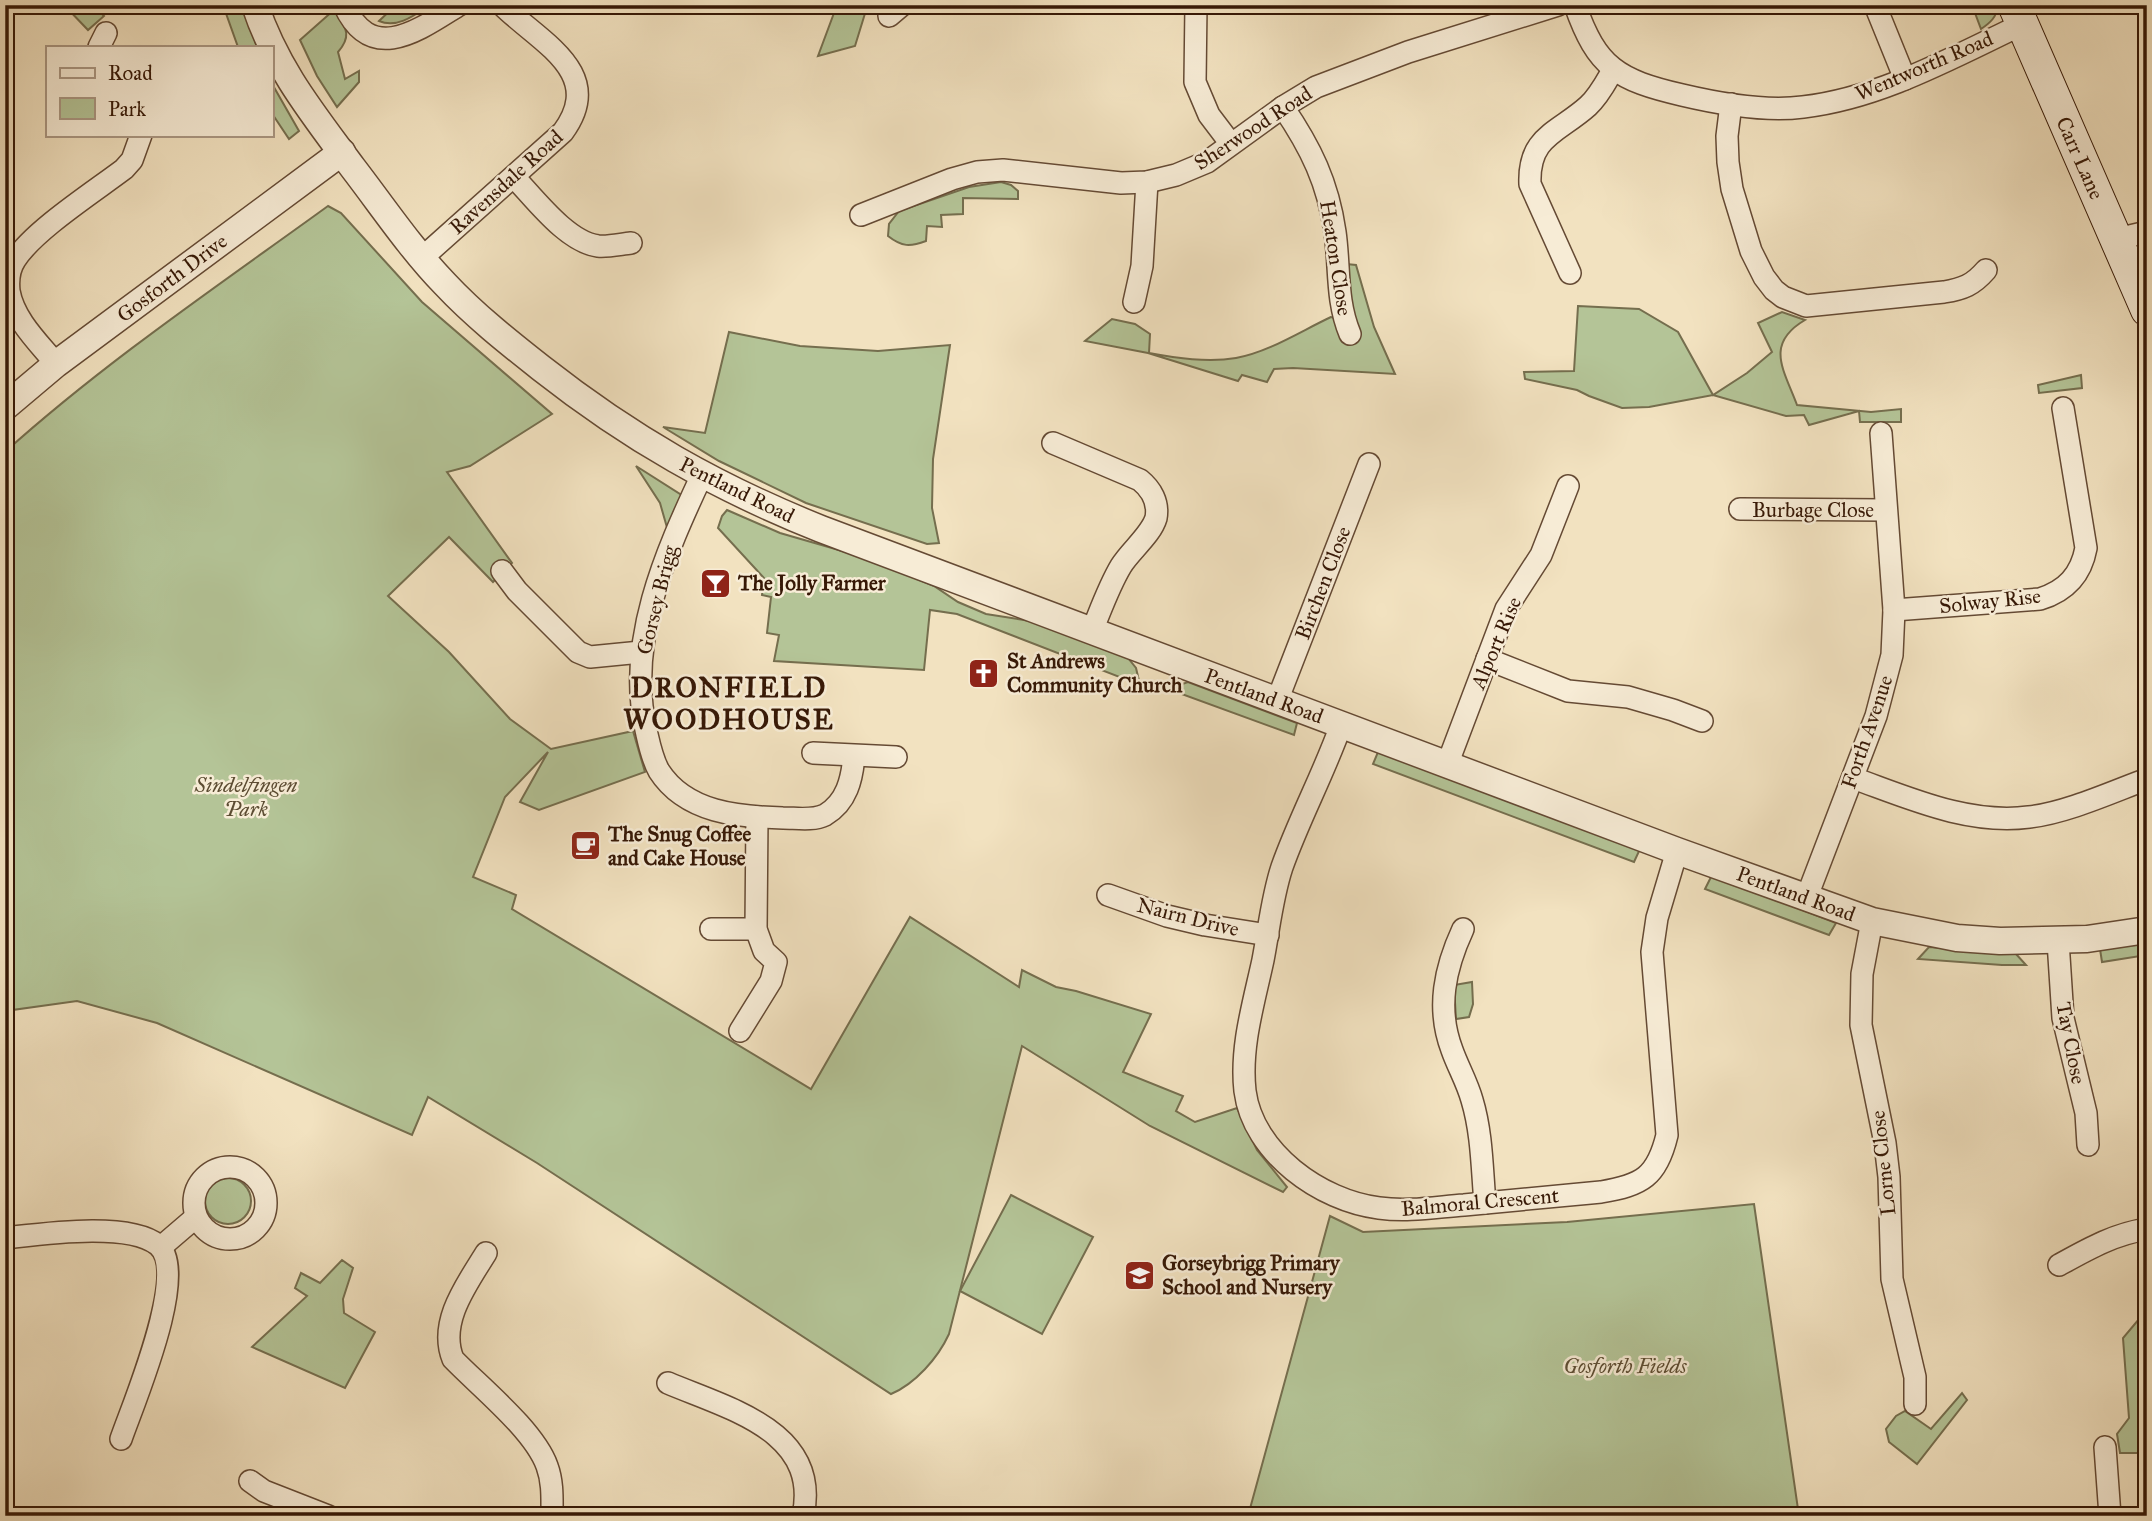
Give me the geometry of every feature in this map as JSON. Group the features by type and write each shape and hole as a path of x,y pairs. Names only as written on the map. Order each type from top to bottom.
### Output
{"main road":[{"name":"Carr Lane","path":"2018,15 2132,236 2147,310"}],"street":[{"name":"Pentland Road","path":"255,5 272,46"},
{"path":"344,5 357,26 365,33 387,40 402,37 459,5"},
{"name":"Ravensdale Road","path":"422,258 568,125 578,105 576,79 568,66 502,5"},
{"path":"1196,5 1195,82 1209,115 1231,144"},
{"name":"Sherwood Road","path":"861,215 952,179 977,172 1003,170 1121,183 1147,182 1194,169 1283,107 1317,87 1408,52 1558,5"},
{"name":"Wentworth Road","path":"1575,5 1591,46 1613,70 1657,89 1731,104 1768,108 1802,107 1867,93 1905,79 2018,15"},
{"path":"1875,5 1905,79"},
{"name":"Pentland Road","path":"273,50 298,94 422,258 445,285 480,318 566,388 642,441 769,508 1447,765 1872,921 1957,938 2000,941 2058,941 2147,930"},
{"path":"1570,273 1530,184 1529,170 1537,146 1588,106 1613,70"},
{"path":"1731,104 1727,136 1728,162 1740,221 1764,277 1783,297 1806,306 1944,292 1965,289 1986,270"},
{"name":"Heaton Close","path":"1283,107 1309,147 1324,181 1335,234 1341,308 1350,334"},
{"path":"56,364 25,327 16,310 9,293 13,262 22,249 40,233 124,169 132,160 141,136"},
{"name":"Gosforth Drive","path":"5,407 56,364 342,152"},
{"path":"514,177 569,233 583,242 599,246 631,243"},
{"path":"1134,302 1142,266 1147,182"},
{"name":"Solway Rise","path":"1894,610 2040,599 2057,594 2071,581 2080,569 2086,548 2063,408"},
{"name":"Forth Avenue","path":"1806,899 1853,778 1886,683 1892,655 1894,610 1881,433"},
{"path":"1053,443 1140,480 1149,487 1156,507 1155,519 1121,565 1092,631"},
{"name":"Birchen Close","path":"1277,701 1369,464"},
{"name":"Gorsey Brigg","path":"702,475 671,541 641,652 642,712 659,771 685,796 722,813 808,819 823,816 840,802 848,790 854,756"},
{"name":"Alport Rise","path":"1447,765 1506,609 1544,549 1569,486"},
{"name":"Burbage Close","path":"1740,509 1885,510"},
{"path":"502,571 517,591 579,652 590,657 641,652"},
{"path":"1487,659 1568,691 1628,697 1702,722"},
{"name":"Balmoral Crescent","path":"1341,725 1282,867 1248,1032 1244,1066 1245,1091 1250,1111 1263,1135 1282,1160 1321,1190 1349,1202 1402,1210 1601,1192 1629,1187 1654,1169 1663,1153 1667,1135 1652,951 1657,918 1677,851"},
{"path":"813,753 896,757"},
{"path":"1853,778 1940,808 1976,817 1996,818 2043,815 2147,779"},
{"path":"740,1031 776,968 776,962 764,951 757,929 757,817"},
{"name":"Nairn Drive","path":"1108,895 1167,916 1268,935"},
{"name":"Lorne Close","path":"1872,921 1862,974 1861,1025 1885,1143 1889,1177 1892,1279 1915,1377 1915,1404"},
{"path":"711,929 757,929"},
{"path":"1463,929 1448,968 1443,1009 1446,1031 1473,1102 1485,1203"},
{"name":"Tay Close","path":"2058,941 2063,1018 2086,1112 2088,1145"},
{"path":"161,1247 197,1217"},
{"path":"2059,1265 2095,1245 2120,1235 2147,1229"},
{"path":"5,1238 107,1231 138,1236 161,1247 167,1259 167,1298 121,1439"},
{"path":"486,1253 458,1300 449,1327 447,1345 453,1359 526,1433 541,1453 551,1484 552,1516"},
{"path":"668,1383 740,1413 780,1437 791,1449 803,1472 807,1500 803,1516"},
{"path":"2105,1447 2110,1516"},
{"path":"250,1481 264,1491 328,1516"}],"green space":[{"path":"64,5 94,5 104,16 88,30"},
{"path":"223,5 243,5 257,46 238,46"},
{"path":"396,5 430,5 399,22 379,21"},
{"path":"837,5 867,7 855,46 818,56"},
{"path":"1972,5 1998,5 1992,19 1981,29"},
{"path":"335,9 346,31 345,41 338,52 345,79 359,71 359,82 337,107 317,76 300,40"},
{"path":"273,86 299,131 289,139 273,115"},
{"path":"1001,182 1018,191 1018,199 963,198 963,214 941,215 942,227 927,226 926,241 906,245 888,236 889,224 899,211 969,187"},
{"name":"Sindelfingen Park","path":"328,206 341,213 422,302 552,414 470,466 447,472 512,563 493,582 449,537 388,596 449,652 510,719 551,749 633,731 645,772 539,810 520,802 548,752 505,797 473,877 516,895 512,909 811,1089 910,917 1019,987 1022,970 1056,987 1151,1014 1123,1072 1183,1096 1176,1111 1195,1122 1237,1108 1257,1150 1287,1187 1283,1192 1150,1126 1022,1046 949,1334 925,1369 909,1384 891,1394 537,1163 428,1097 412,1135 157,1023 77,1001 5,1011 5,452 122,355"},
{"path":"1346,264 1356,265 1374,327 1395,374 1293,368 1274,369 1267,382 1242,375 1238,381 1148,353 1085,341 1112,319 1135,324 1150,334 1149,353 1203,360 1248,355 1273,346 1331,317 1352,323"},
{"path":"1578,306 1639,309 1678,332 1713,395 1649,407 1622,408 1577,390 1525,379 1524,372 1574,371"},
{"path":"1782,312 1805,320 1792,329 1781,348 1783,369 1797,405 1871,412 1901,409 1901,422 1860,422 1859,411 1809,425 1804,415 1786,416 1713,395 1747,373 1772,352 1758,323"},
{"path":"729,332 800,346 878,351 950,345 933,459 932,508 939,543 927,544 806,503 719,461 663,427 705,433"},
{"path":"2081,375 2082,388 2039,393 2038,385"},
{"path":"636,466 683,496 668,531 660,503"},
{"path":"727,510 780,533 870,559 934,586 958,602 986,614 1030,621 1128,658 1136,668 1140,685 957,614 930,610 924,670 774,661 779,635 767,633 771,597 762,595 764,578 718,528"},
{"path":"1188,682 1297,723 1294,735 1168,689"},
{"path":"1378,752 1640,849 1634,862 1373,764"},
{"path":"1712,875 1836,923 1829,935 1705,889"},
{"path":"2147,942 2147,955 2102,962 2100,949"},
{"path":"1929,947 2016,954 2026,965 1918,959"},
{"path":"1472,982 1473,1004 1469,1017 1456,1019 1454,985"},
{"path":"228,1178 244,1185 251,1201 244,1217 228,1224 212,1217 205,1201 212,1185"},
{"path":"1011,1195 1093,1237 1042,1334 960,1291"},
{"name":"Gosforth Fields","path":"1754,1204 1799,1516 1248,1516 1330,1216 1363,1232 1567,1222"},
{"path":"342,1260 353,1268 343,1299 344,1313 375,1332 345,1388 252,1347 307,1296 295,1288 301,1273 320,1283"},
{"path":"2139,1319 2147,1319 2146,1481 2145,1453 2120,1453 2117,1434 2129,1418 2123,1338"},
{"path":"1962,1393 1967,1400 1917,1464 1889,1442 1886,1429 1896,1416 1905,1411 1931,1429"}],"place":[{"name":"The Jolly Farmer","path":"715,583"},
{"name":"St Andrews Community Church","path":"984,673"},
{"name":"The Snug Coffee and Cake House","path":"585,846"},
{"name":"Gorseybrigg Primary School and Nursery","path":"1139,1275"}],"district":[{"name":"DRONFIELD WOODHOUSE","path":"729,703"}]}
